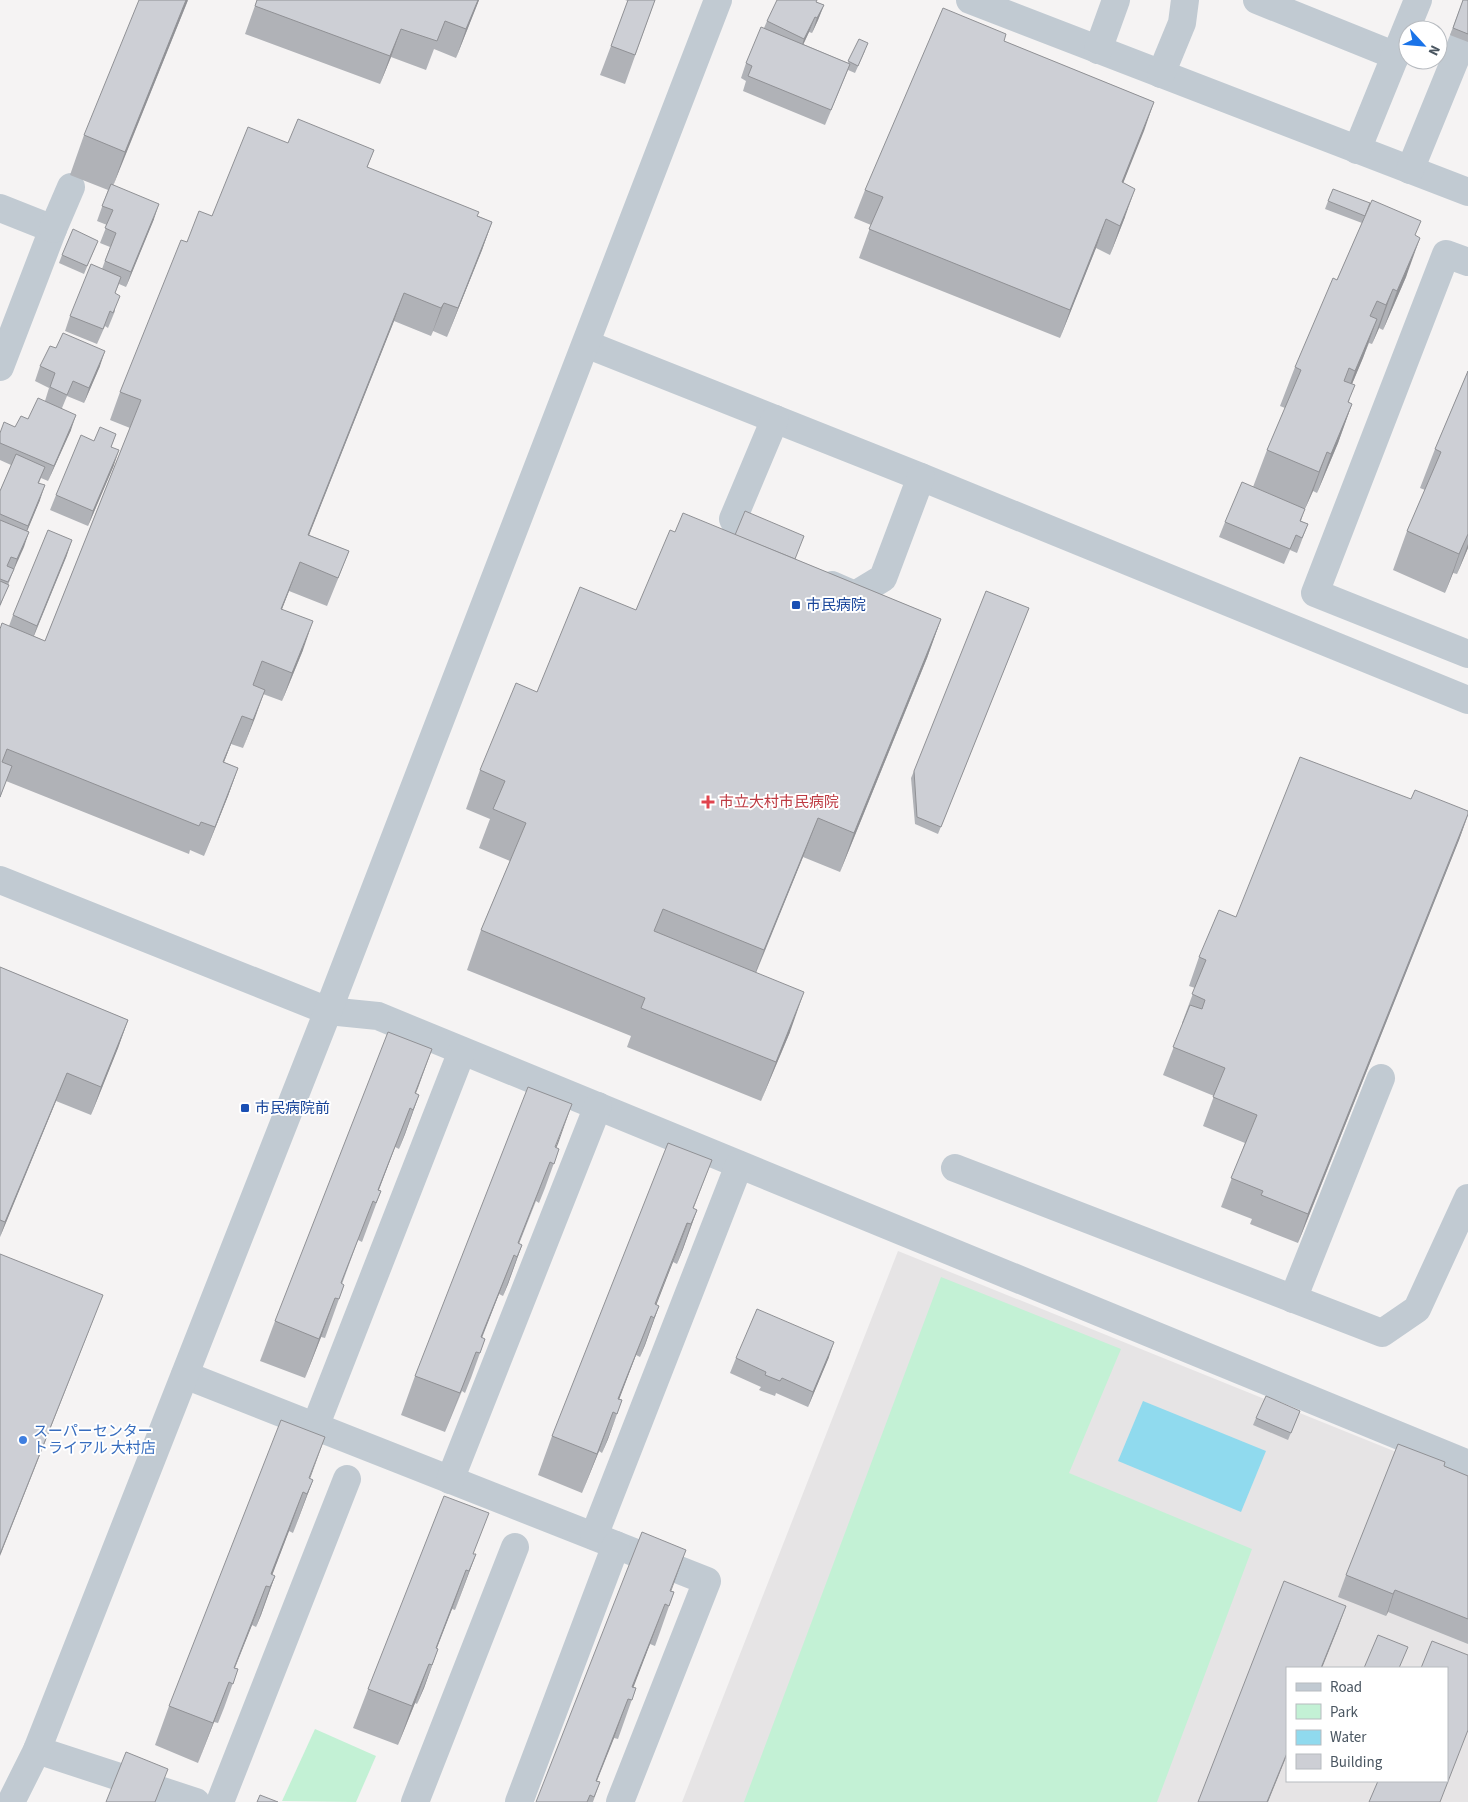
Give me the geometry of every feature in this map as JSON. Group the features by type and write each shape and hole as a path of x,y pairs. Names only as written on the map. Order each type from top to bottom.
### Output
{"street":[{"path":"11,1802 37,1750 328,1012 718,0"},
{"path":"970,0 1410,170 1465,183"},
{"path":"1098,50 1116,0"},
{"path":"1161,74 1182,23 1185,0"},
{"path":"1257,0 1307,9 1396,56"},
{"path":"1357,150 1418,0"},
{"path":"1410,170 1468,28"},
{"path":"0,367 71,186"},
{"path":"0,208 53,229"},
{"path":"1466,647 1315,593 1446,254 1468,262"},
{"path":"586,344 921,477 1468,700"},
{"path":"774,419 733,520 750,552 854,595 883,578 921,477"},
{"path":"0,880 328,1012 378,1016 1468,1464"},
{"path":"315,1427 462,1051"},
{"path":"1293,1299 1381,1078"},
{"path":"450,1480 598,1106"},
{"path":"519,1802 605,1541 739,1165"},
{"path":"955,1168 1382,1333 1417,1309 1468,1198"},
{"path":"185,1375 707,1581 620,1802"},
{"path":"220,1802 347,1479"},
{"path":"415,1802 515,1547"},
{"path":"37,1750 187,1801"}],"shaded area":[{"path":"898,1251 1468,1481 1468,1802 682,1802"}],"green space":[{"path":"941,1277 1121,1349 1069,1473 1252,1549 1157,1802 744,1802"},
{"path":"315,1729 376,1756 356,1802 282,1801"}],"water":[{"path":"1143,1401 1266,1451 1241,1512 1118,1461"}],"building":[{"path":"139,0 186,0 125,152 84,135"},
{"path":"257,0 478,0 466,29 445,21 437,41 401,29 390,56 255,6"},
{"path":"628,0 655,0 635,55 611,46"},
{"path":"777,0 817,0 816,2 824,5 817,18 815,17 804,39 767,21"},
{"path":"1463,0 1468,0 1468,34 1453,28"},
{"path":"943,8 1006,34 1004,41 1154,102 1122,182 1135,189 1120,226 1106,219 1070,310 869,229 883,197 865,190"},
{"path":"761,27 850,64 831,110 748,76 752,66 746,63"},
{"path":"859,39 868,43 858,66 848,61"},
{"path":"298,119 374,150 367,167 479,212 477,216 492,222 458,308 444,303 441,308 404,293 308,535 349,551 338,578 300,562 281,609 313,621 292,673 262,661 253,685 265,690 253,720 242,716 223,762 238,768 215,827 201,822 199,826 7,749 2,762 12,766 0,797 0,629 2,623 45,641 141,400 120,392 181,240 187,242 199,211 212,216 248,127 288,143"},
{"path":"111,184 159,204 131,272 105,261 116,233 105,228 113,210 102,206"},
{"path":"1333,189 1370,203 1365,216 1328,201"},
{"path":"1372,200 1421,221 1415,235 1420,238 1397,291 1393,289 1386,305 1377,301 1370,316 1377,319 1355,371 1349,368 1344,381 1355,385 1348,402 1352,404 1331,454 1327,452 1319,472 1267,450 1301,370 1295,367 1333,278 1337,280"},
{"path":"73,229 98,241 87,266 62,255"},
{"path":"91,264 121,277 115,293 120,296 113,313 110,311 103,329 70,316"},
{"path":"63,333 105,351 89,388 73,381 67,395 50,387 55,373 40,366 50,346 56,348"},
{"path":"1468,371 1468,534 1459,554 1407,531 1441,452 1435,449"},
{"path":"38,398 76,415 54,466 0,443 0,433 4,422 15,427 21,416 28,419"},
{"path":"100,427 116,434 111,447 119,450 93,511 56,495 81,435 94,441"},
{"path":"16,454 45,467 38,483 45,485 28,526 0,514 0,491"},
{"path":"1242,482 1305,509 1300,521 1308,524 1302,538 1296,535 1290,549 1225,522"},
{"path":"745,511 804,536 795,559 735,535"},
{"path":"683,513 941,619 854,833 818,818 764,950 663,909 654,931 804,992 776,1062 641,1008 645,998 481,930 526,823 493,809 505,781 480,770 516,683 537,692 580,587 636,610 670,530 675,532"},
{"path":"0,520 29,532 17,559 11,557 7,566 14,569 8,582 0,579"},
{"path":"48,530 72,540 37,626 13,615"},
{"path":"0,581 9,585 0,605"},
{"path":"986,591 1029,608 941,827 917,817 914,771"},
{"path":"1300,757 1411,799 1415,790 1468,811 1308,1214 1261,1195 1263,1191 1231,1178 1257,1115 1213,1097 1225,1068 1173,1047 1190,1005 1202,1009 1205,1000 1192,994 1206,960 1199,957 1219,910 1236,917"},
{"path":"0,967 128,1020 101,1087 67,1073 5,1222 0,1220"},
{"path":"388,1032 432,1049 415,1093 419,1095 413,1110 410,1108 378,1190 381,1191 376,1203 373,1201 341,1283 344,1285 339,1299 335,1298 319,1339 275,1321"},
{"path":"528,1087 572,1104 555,1147 559,1149 554,1164 550,1162 518,1243 522,1245 517,1257 514,1255 481,1337 485,1339 480,1353 476,1352 460,1393 415,1376"},
{"path":"668,1143 712,1160 693,1208 697,1210 691,1224 687,1223 655,1304 659,1306 654,1318 651,1316 618,1399 622,1400 617,1414 613,1412 597,1454 552,1436"},
{"name":"スーパーセンター トライアル 大村店","path":"0,1254 103,1295 0,1554"},
{"path":"757,1309 834,1342 813,1392 782,1378 780,1381 765,1375 766,1372 736,1358"},
{"path":"1266,1396 1300,1411 1291,1433 1256,1418"},
{"path":"281,1420 325,1437 309,1478 313,1480 307,1494 303,1492 271,1574 275,1576 270,1587 266,1586 234,1668 238,1669 233,1684 229,1682 213,1723 169,1706"},
{"path":"1398,1444 1445,1462 1444,1466 1468,1476 1468,1619 1395,1590 1393,1594 1346,1575"},
{"path":"444,1496 489,1513 473,1554 476,1554 469,1571 466,1570 436,1648 438,1649 432,1665 429,1664 412,1706 368,1689"},
{"path":"642,1532 686,1550 670,1591 674,1592 669,1606 665,1604 632,1687 636,1688 632,1700 628,1699 596,1781 600,1782 594,1797 590,1795 587,1802 536,1802"},
{"path":"1284,1581 1346,1606 1321,1667 1286,1667 1286,1755 1267,1802 1198,1802"},
{"path":"1378,1635 1408,1647 1399,1667 1364,1667"},
{"path":"1432,1641 1468,1655 1468,1730 1448,1781 1448,1667 1421,1667"},
{"path":"126,1752 168,1769 155,1802 106,1802"},
{"path":"1378,1782 1448,1782 1440,1802 1369,1802"},
{"path":"260,1795 278,1802 257,1802"}],"place":[{"name":"市民病院","path":"796,605"},
{"name":"市立大村市民病院","path":"708,802"},
{"name":"市民病院前","path":"245,1108"},
{"name":"スーパーセンター トライアル 大村店","path":"23,1440"}]}
